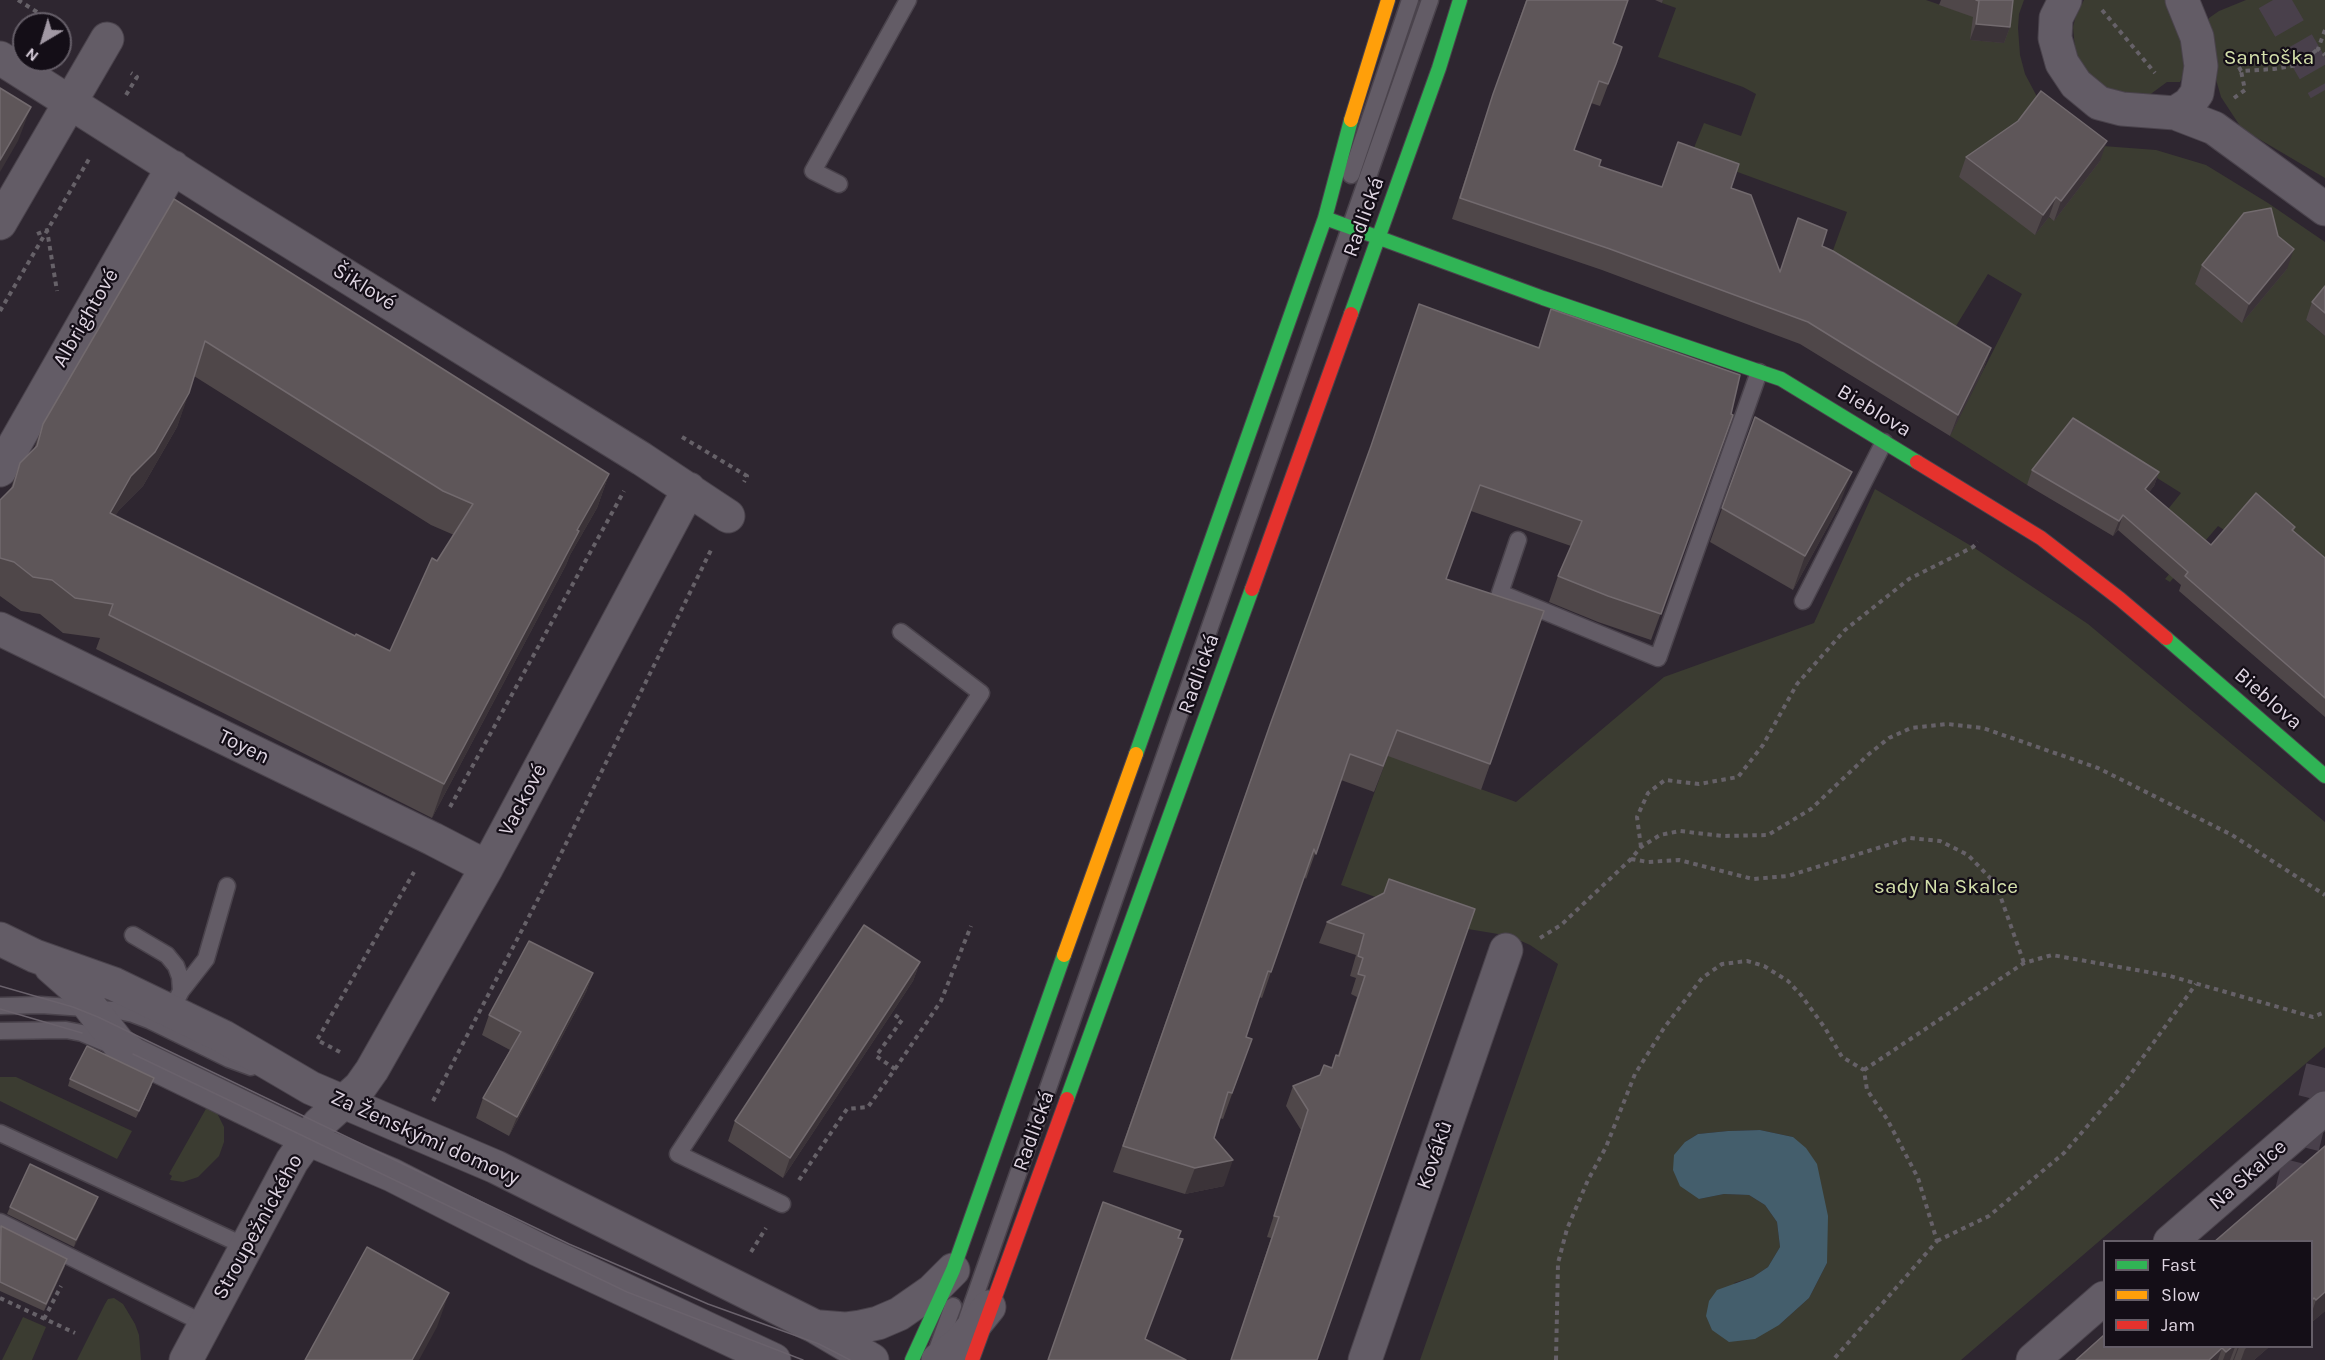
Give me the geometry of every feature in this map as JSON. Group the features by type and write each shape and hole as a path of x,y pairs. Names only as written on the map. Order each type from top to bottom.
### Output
{"main road":[{"name":"Radlická","path":"912,1360 953,1270 1330,220 1347,132 1388,0"},
{"name":"Radlická","path":"997,1296 1379,238 1439,68 1460,0"},
{"name":"Bieblova","path":"1330,220 1543,298 1781,379 2041,538 2120,599 2325,776"}],"street":[{"path":"2065,0 2056,18 2055,38 2062,63 2076,84 2099,103 2122,109 2187,103 2214,128 2325,209"},
{"path":"2182,0 2197,37 2201,66 2187,103"},
{"path":"0,223 107,39"},
{"name":"Šiklové","path":"9,64 642,459 728,516"},
{"name":"Albrightové","path":"0,470 173,167"},
{"name":"Vackové","path":"343,1102 360,1087 372,1070 487,867 689,489"},
{"name":"Toyen","path":"0,629 487,867"},
{"name":"Za Ženskými domovy","path":"0,939 35,956 114,984 176,1001 231,1041 293,1079 496,1167 814,1326 872,1360"},
{"name":"Kováků","path":"1365,1360 1506,950"},
{"name":"Za Ženskými domovy","path":"35,956 62,975 92,1008 119,1044 198,1096 392,1175 537,1249 774,1360"},
{"name":"Stroupežnického","path":"186,1360 292,1161 319,1124 343,1102"},
{"name":"Na Skalce","path":"2172,1240 2325,1108"},
{"path":"814,1326 845,1329 878,1323 899,1314 916,1303 953,1270"},
{"path":"951,1357 997,1296"},
{"path":"2033,1360 2103,1300"}],"lane":[{"path":"839,184 813,171 908,0"},
{"path":"951,1357 1330,220 1387,74 1410,0"},
{"path":"951,1357 1352,228 1430,0"},
{"path":"1518,540 1500,594 1658,658 1759,372"},
{"path":"1803,601 1884,442"},
{"path":"782,1204 678,1154 981,693 901,632"},
{"path":"176,1001 206,959 227,886"},
{"path":"133,935 167,955 176,966 180,978 176,1001"},
{"path":"0,1006 41,1005 114,1010 141,1017 237,1062 293,1079"},
{"path":"0,1030 66,1030 82,1033 133,1054"},
{"path":"0,1133 247,1247"},
{"path":"0,1222 205,1324"}],"path":[{"path":"18,0 37,12"},
{"path":"2101,9 2171,91 2187,103"},
{"path":"2238,63 2241,71 2298,65 2318,49 2325,30"},
{"path":"2318,49 2325,55"},
{"path":"0,311 137,77"},
{"path":"28,238 47,230"},
{"path":"47,230 58,298"},
{"path":"434,1108 433,1100 554,868 747,476 680,436"},
{"path":"372,1070 317,1040 433,839 642,459"},
{"path":"1641,847 1637,817 1648,794 1665,780 1699,784 1738,777 1763,745 1797,684 1845,630 1909,579 1973,547 1982,539 1998,511"},
{"path":"1506,950 1530,945 1560,925 1641,847 1660,835 1680,831 1722,836 1768,835 1811,809 1889,738 1911,728 1948,724 1983,728 2098,768 2232,835 2325,895"},
{"path":"1631,859 1648,862 1678,860 1753,879 1788,876 1910,838 1940,841 1968,855 1996,884 2024,963"},
{"path":"868,1107 942,1001 971,926"},
{"path":"1864,1070 2024,963 2052,955 2170,976 2313,1017 2325,1012"},
{"path":"1556,1360 1558,1263 1568,1229 1588,1180 1606,1147 1635,1074 1664,1029 1702,978 1722,964 1747,961 1764,966 1788,981 1801,994 1842,1057 1864,1070"},
{"path":"1833,1360 1937,1241 1989,1216 2064,1153 2122,1086 2196,984"},
{"path":"892,1013 902,1020 876,1056 895,1069"},
{"path":"1864,1070 1867,1090 1887,1119 1918,1178 1937,1241"},
{"path":"44,1319 65,1280"},
{"path":"0,1298 75,1333"}],"green space":[{"path":"1663,0 1926,0 1961,12 2003,0 2024,0 2019,14 2020,55 2025,74 2043,108 2103,146 2156,150 2206,165 2325,242 2325,296 2306,320 2325,336 2325,560 2229,533 2218,526 2170,582 2165,579 2191,549 2170,518 2169,508 2181,493 2074,426 2027,485 1950,436 2022,294 1988,274 1948,339 1828,264 1847,212 1691,155 1704,123 1741,136 1756,94 1743,87 1658,57 1676,8 1662,3","holes":["2099,161 2054,220 1959,177"]},
{"path":"2084,0 2166,0 2179,19 2187,68 2180,82 2167,82 2148,96 2134,98 2105,89 2079,63 2075,49 2073,27"},
{"name":"Santoška","path":"2246,0 2325,0 2325,178 2242,129 2221,97 2207,28 2209,18 2219,11"},
{"name":"sady Na Skalce","path":"1875,489 1973,547 2088,624 2325,822 2325,1047 1961,1360 1420,1360 1558,964 1530,945 1510,936 1468,929 1341,885 1388,755 1516,802 1664,677 1814,623","holes":["1760,1130 1793,1137 1827,1263 1809,1298 1779,1325 1734,1283 1753,1277 1768,1267 1780,1247 1777,1222 1765,1205 1749,1195 1724,1194 1699,1199 1685,1142 1698,1134 1728,1131"]},
{"path":"0,1077 16,1077 132,1131 117,1159 0,1101"},
{"path":"207,1107 215,1109 224,1127 224,1142 219,1156 198,1177 183,1182 170,1180 172,1176 169,1174"},
{"path":"114,1298 123,1304 135,1324 139,1335 141,1360 77,1360 105,1304 108,1299"},
{"path":"23,1317 46,1327 32,1360 2,1360"}],"water":[{"path":"1760,1130 1793,1137 1806,1148 1817,1164 1828,1216 1827,1263 1809,1298 1779,1325 1755,1339 1729,1342 1712,1330 1706,1316 1709,1301 1717,1290 1753,1277 1768,1267 1780,1247 1777,1222 1765,1205 1749,1195 1724,1194 1699,1199 1680,1186 1673,1170 1674,1155 1685,1142 1698,1134"}],"building":[{"path":"1527,0 1628,0 1613,43 1622,47 1616,64 1608,84 1599,81 1574,150 1601,160 1599,166 1662,187 1678,142 1739,164 1731,188 1751,195 1780,272 1798,218 1827,230 1822,246 1991,348 1958,415 1808,322 1610,249 1460,198 1493,94"},
{"path":"1976,0 2013,0 2010,27 1976,24 1979,1"},
{"path":"0,88 31,107 0,160"},
{"path":"2041,91 2107,141 2061,201 2056,197 2043,215 1966,157 2018,121"},
{"path":"174,199 609,474 577,530 579,531 444,784 109,615 113,604 75,598 52,580 33,577 14,562 0,558 0,500 13,487 20,463 37,446 43,424","holes":["205,341 443,491 473,504 437,561 432,558 390,651 356,634 355,636 110,513 131,476 155,452 189,393"]},
{"path":"2271,208 2278,236 2294,249 2249,304 2202,265 2244,213"},
{"path":"2325,286 2325,313 2312,302"},
{"path":"1419,304 1539,348 1551,309 1740,375 1731,414 1733,415 1661,614 1558,576 1582,521 1480,485 1446,579 1544,611 1490,764 1397,730 1383,766 1350,754 1316,854 1314,849 1271,972 1268,971 1246,1037 1252,1039 1232,1093 1228,1092 1214,1138 1233,1160 1195,1168 1123,1146 1270,725 1371,446"},
{"path":"1755,417 1852,472 1805,556 1722,508"},
{"path":"2073,418 2159,472 2145,489 2211,545 2256,493 2295,527 2292,530 2325,558 2325,698 2185,576 2188,572 2123,515 2119,521 2032,470"},
{"path":"1389,879 1475,909 1317,1360 1231,1360 1279,1217 1274,1216 1308,1110 1293,1086 1320,1075 1324,1065 1332,1068 1336,1055 1339,1056 1365,976 1358,974 1363,958 1358,956 1364,934 1327,922 1384,893"},
{"path":"864,925 920,962 790,1158 735,1121"},
{"path":"529,941 593,973 517,1117 483,1098 521,1032 489,1015"},
{"path":"87,1046 154,1078 139,1111 70,1079"},
{"path":"2325,1146 2325,1292 2316,1300 2313,1299 2313,1240 2216,1240"},
{"path":"30,1164 98,1197 76,1240 10,1207"},
{"path":"1103,1202 1181,1231 1178,1238 1183,1239 1145,1339 1186,1360 1048,1360"},
{"path":"1,1226 67,1259 46,1304 0,1282"},
{"path":"367,1247 449,1293 412,1360 305,1360"},
{"path":"2103,1336 2103,1348 2222,1348 2209,1360 2076,1360"}],"tunnel":[{"path":"2273,0 2325,90"},
{"path":"2279,1240 2325,1057"}],"tram line":[{"path":"0,986 73,1007 98,1017 569,1244 708,1304 819,1344 850,1360"},
{"path":"0,1009 82,1033"},
{"path":"133,1054 627,1292 803,1360"}],"traffic: fast":[{"path":"1351,314 1439,68 1460,0"},
{"path":"1136,754 1325,218 1351,120"},
{"path":"1325,218 1543,298 1781,379 1917,462"},
{"path":"1067,1099 1252,589"},
{"path":"2166,638 2325,776"},
{"path":"912,1360 953,1270 1064,955"}],"traffic: slow":[{"path":"1351,120 1388,0"},
{"path":"1064,955 1136,754"}],"traffic: jam":[{"path":"1252,589 1351,314"},
{"path":"1917,462 2041,538 2166,638"},
{"path":"972,1360 1067,1099"}]}
